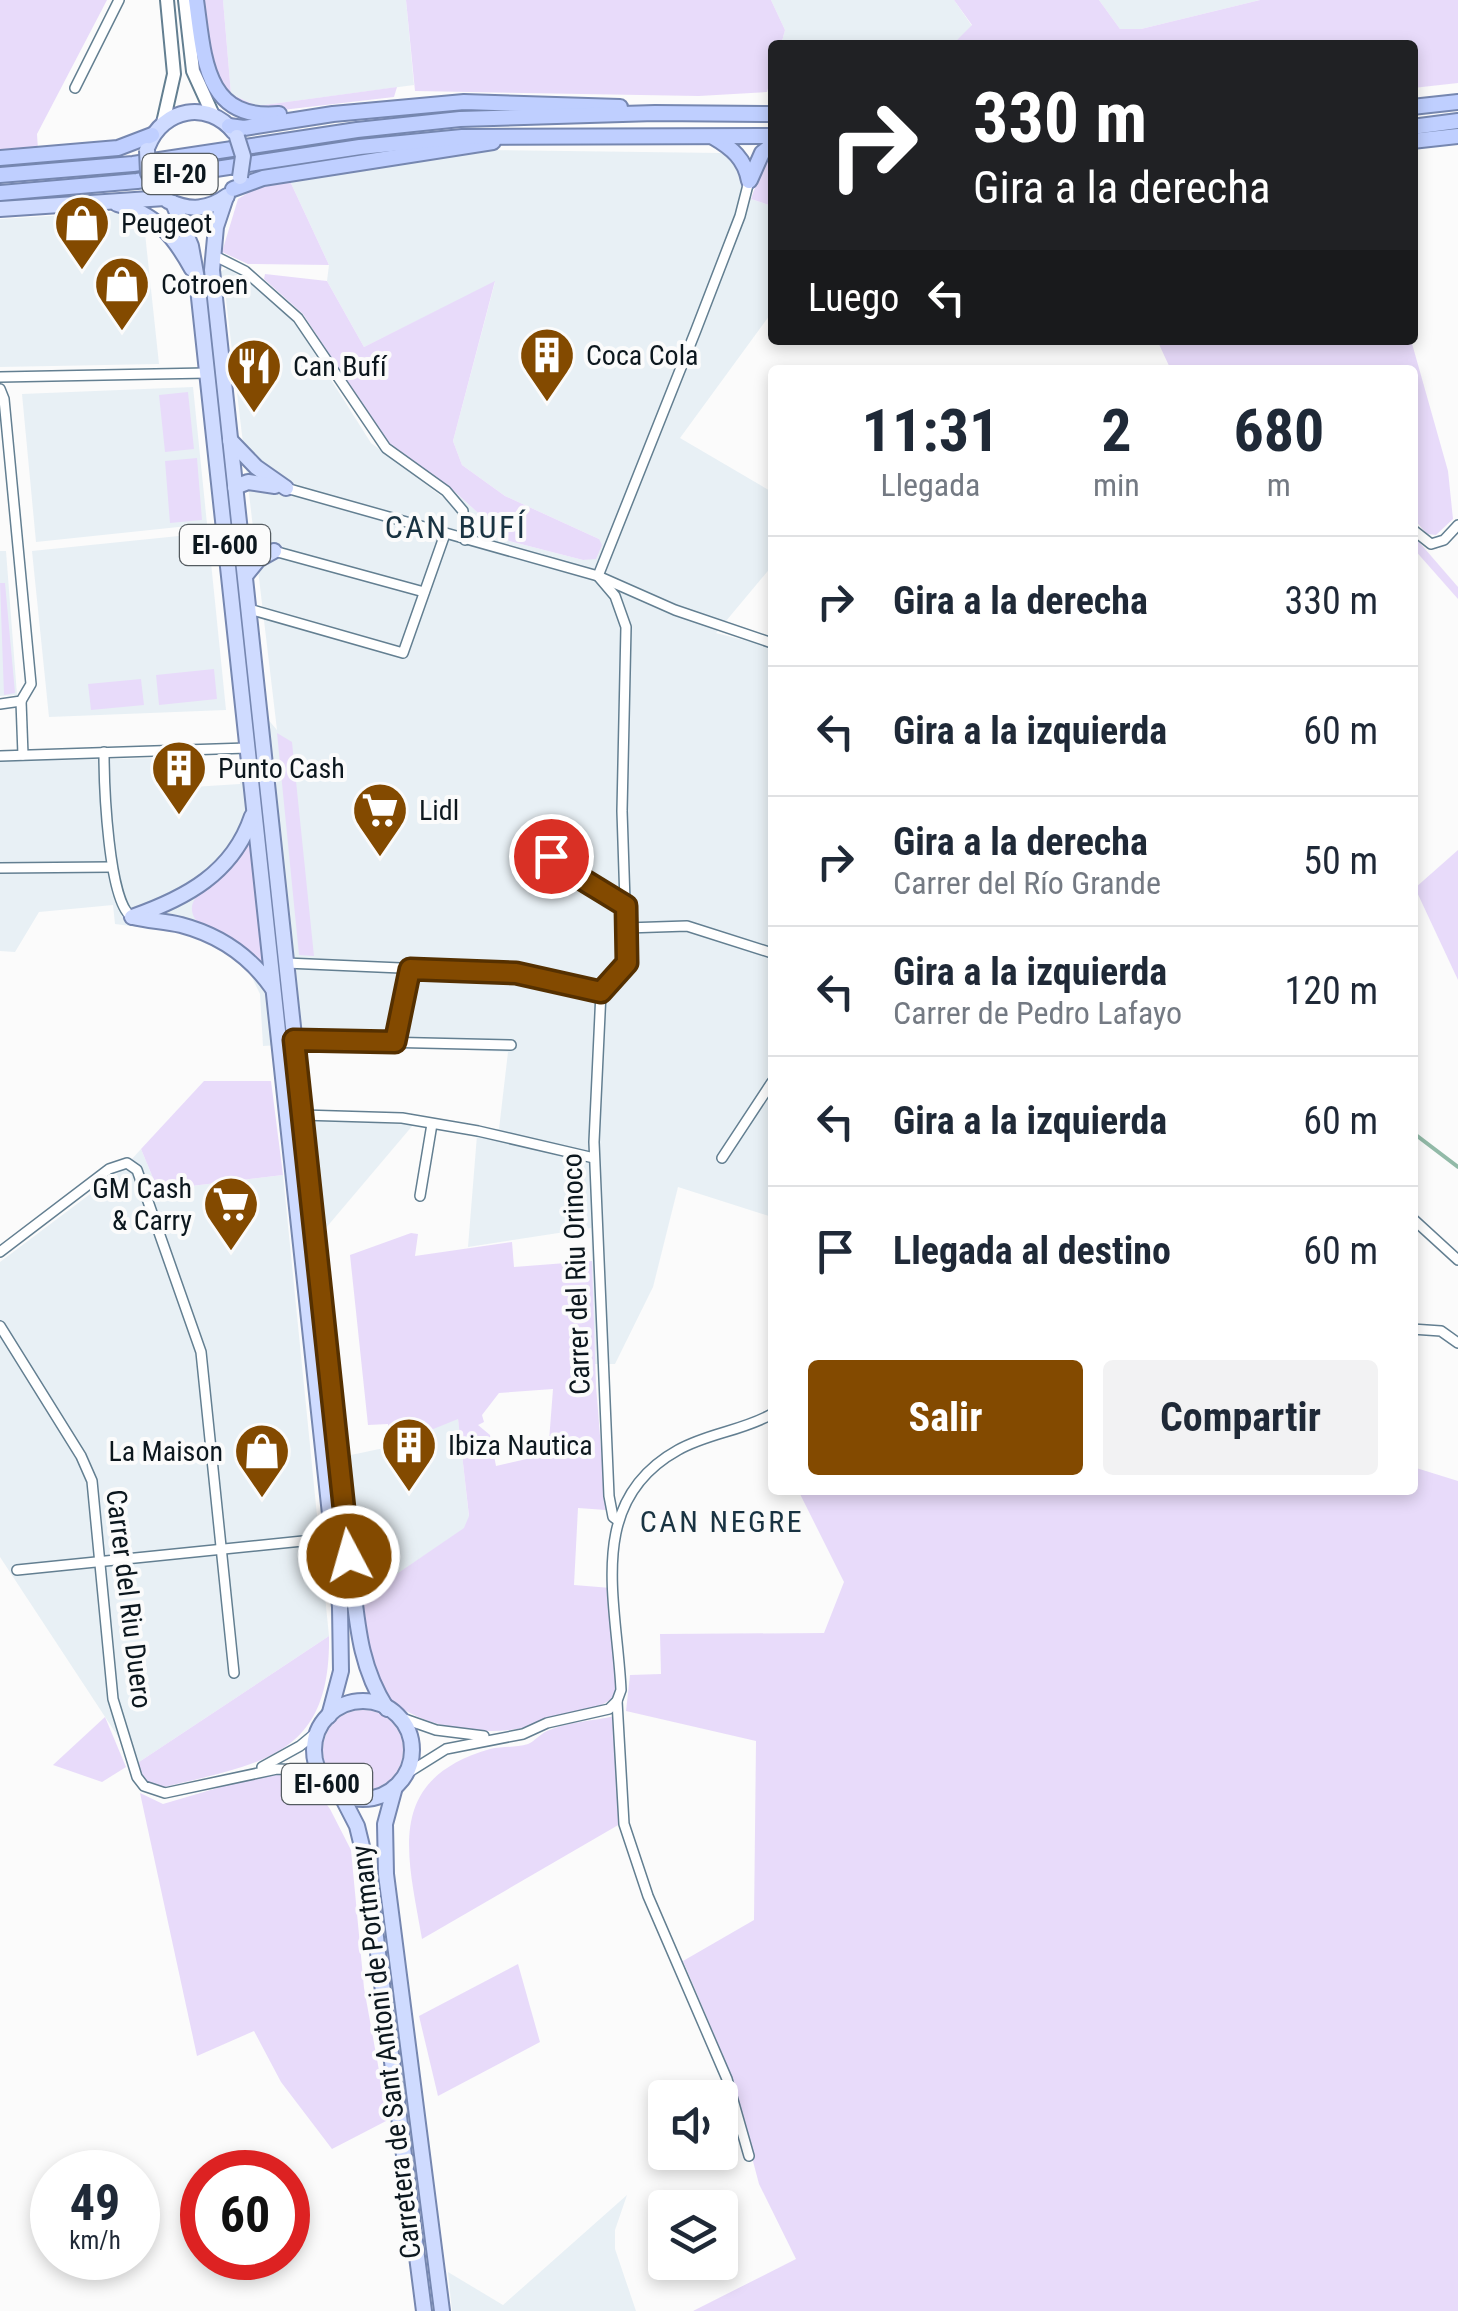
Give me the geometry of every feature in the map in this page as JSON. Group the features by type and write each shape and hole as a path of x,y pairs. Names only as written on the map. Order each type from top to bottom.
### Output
{"highway":[{"path":"196,0 210,78 224,100 248,114 261,116 390,101 464,102"},
{"path":"233,131 333,114 464,102 617,107 655,112"},
{"path":"1418,106 1458,102"},
{"name":"EI-20","path":"0,175 133,164 443,120 655,112 765,114"},
{"path":"1418,125 1458,121"},
{"path":"233,188 264,178 487,144 515,134"},
{"name":"EI-20","path":"0,193 137,182 412,140 515,134 768,136"},
{"path":"712,136 734,152 750,180"},
{"path":"1418,140 1458,136"},
{"path":"0,158 150,143"},
{"path":"750,180 768,148"}],"main road":[{"path":"150,143 163,122 174,74 168,0"},
{"path":"185,0 193,71 213,115 233,131"},
{"path":"163,122 184,112 213,115"},
{"name":"EI-600","path":"150,143 148,173 192,246 197,279 332,1538 343,1648 329,1716 318,1731 314,1755 322,1778 340,1793 368,1799 395,1787 406,1774 412,1749 408,1732 371,1680 359,1648 212,254 216,227 243,156 233,131"},
{"path":"0,209 165,197 196,208 212,205 233,188"},
{"path":"108,202 131,207 163,227 197,279"},
{"path":"230,440 256,467 286,488"},
{"path":"235,487 258,482 286,488"},
{"path":"241,539 274,551"},
{"path":"245,576 258,560 274,551"},
{"path":"132,917 180,898 233,857 254,811"},
{"path":"192,928 186,906 194,886"},
{"path":"132,917 192,928 244,954 274,990"},
{"path":"329,1716 357,1702 393,1713"},
{"name":"Carretera de Sant Antoni de Portmany","path":"395,1787 385,1824 386,1874 442,2311"},
{"name":"Carretera de Sant Antoni de Portmany","path":"340,1793 357,1826 367,1867 424,2311"}],"street":[{"path":"74,88 119,0"},
{"path":"598,576 740,216 750,180"},
{"path":"212,254 245,271 298,318 386,448 446,491 463,512 464,540"},
{"path":"0,377 207,374"},
{"path":"18,379 2,394 31,684 21,701 23,756"},
{"path":"286,488 598,576 675,610 768,642"},
{"path":"1418,534 1431,544 1444,540 1458,525"},
{"path":"248,609 403,654 445,534"},
{"path":"274,551 424,592"},
{"path":"286,963 516,973 601,992 627,963 622,811 626,627 615,596 598,576"},
{"path":"0,704 21,701"},
{"path":"0,756 247,748"},
{"path":"104,752 111,867 122,908 132,917"},
{"path":"524,834 577,876 626,906"},
{"path":"0,868 111,867"},
{"path":"626,928 687,926 768,951"},
{"path":"395,1042 410,969"},
{"name":"Carrer del Riu Orinoco","path":"601,992 594,1158 608,1496 617,1520 612,1541 624,1824 648,1896 727,2079 749,2156"},
{"path":"294,1040 511,1044"},
{"path":"722,1158 768,1088"},
{"path":"302,1115 402,1118 594,1158"},
{"path":"420,1196 432,1124"},
{"path":"0,1252 109,1169 127,1162 137,1170 201,1352 234,1673"},
{"path":"1418,1223 1458,1260"},
{"name":"Carrer del Riu Duero","path":"0,1326 81,1456 92,1481 113,1700 137,1777 144,1786 164,1793 253,1772"},
{"path":"1418,1330 1441,1331 1458,1343"},
{"path":"617,1520 635,1487 658,1462 704,1437 752,1426 768,1416"},
{"path":"16,1570 332,1538"},
{"path":"406,1774 446,1749 523,1734 556,1721 609,1709 617,1700"},
{"path":"393,1713 436,1730 497,1738"},
{"path":"253,1772 281,1758 318,1731"},
{"path":"253,1772 292,1769 322,1778"}],"shaded area":[{"path":"0,0 107,0 37,134 38,150 0,152"},
{"path":"203,0 223,0 231,94 257,106 397,87 394,97 265,112 239,106 214,76"},
{"path":"223,0 406,0 414,85 257,106 231,94"},
{"path":"406,0 771,0 785,30 782,40 768,40 767,92 699,96 415,91"},
{"path":"771,0 954,0 972,26 957,40 782,40 785,30"},
{"path":"954,0 1099,0 1120,29 1141,29 1260,0 1458,0 1458,83 1418,87 1418,40 957,40 972,25"},
{"path":"1099,0 1260,0 1141,29 1120,29"},
{"path":"480,150 721,153 738,163 751,199 768,205 768,317 680,438 768,490 768,571 716,633 768,646 768,1216 678,1187 653,1287 615,1364 595,1364 591,1228 468,1247 477,1135 499,1129 508,1052 311,1043 263,1046 260,994 247,967 230,953 185,933 115,924 113,905 39,912 15,952 0,951 0,761 157,758 161,789 240,784 237,713 260,710 277,730 224,283 219,272 228,268 263,292 297,326 371,443 449,502 455,492 509,541 583,560 596,558 599,539 505,496 462,465 453,441 495,282 364,347 327,281 329,265 289,179"},
{"path":"768,156 768,205 751,199"},
{"path":"289,179 329,265 248,264 222,252 238,199 264,183"},
{"path":"116,212 133,216 144,224 159,364 0,367 0,219"},
{"path":"265,274 327,281 364,347 495,281 453,441 462,465 505,496 599,539 602,545 596,559 583,560 509,541 455,492 385,440 303,314 264,279"},
{"path":"1159,345 1412,345 1448,471 1453,519 1436,535 1427,534 1418,524 1418,365 1169,365"},
{"path":"193,387 207,524 36,542 22,394"},
{"path":"188,392 194,449 165,452 159,395"},
{"path":"197,458 202,520 170,523 165,461"},
{"path":"208,533 226,710 49,717 32,551"},
{"path":"1418,541 1458,587 1458,599 1418,554"},
{"path":"0,551 6,551 17,695 0,696"},
{"path":"0,583 5,583 15,693 4,695"},
{"path":"214,669 217,699 159,705 156,675"},
{"path":"141,679 144,705 91,710 88,684"},
{"path":"277,733 292,742 314,956 299,955"},
{"path":"249,840 263,966 208,932 192,911 199,894 237,861"},
{"path":"1458,850 1458,980 1418,894 1418,885"},
{"path":"204,1081 271,1081 283,1175 158,1190 141,1149"},
{"path":"314,1119 413,1125 325,1229"},
{"path":"141,1149 158,1190 283,1175 329,1636 136,1764 0,1557 0,1262 122,1170"},
{"path":"411,1233 418,1234 415,1256 512,1242 514,1267 592,1261 596,1386 606,1510 578,1508 574,1585 611,1588 618,1690 608,1701 526,1727 475,1730 420,1718 393,1701 377,1679 368,1653 360,1599 464,1528 469,1516 458,1419 389,1447 388,1424 368,1425 350,1255","holes":["553,1389 548,1454 496,1466 490,1435 478,1425 484,1422 482,1415 499,1393"]},
{"path":"458,1418 469,1517 465,1528 360,1599 346,1456 389,1447"},
{"path":"1418,1469 1458,1481 1458,2311 693,2311 796,2259 759,2184 738,2104 738,2080 732,2080 683,1961 754,1920 756,1741 626,1711 630,1675 661,1674 660,1634 824,1633 844,1582 800,1495 1418,1495"},
{"path":"329,1636 326,1677 317,1708 303,1732 282,1749 229,1771 161,1788 143,1776 136,1764"},
{"path":"363,1710 378,1713 391,1722 400,1735 400,1765 391,1778 378,1787 363,1790 348,1787 335,1778 326,1765 323,1750 326,1735 335,1722 348,1713"},
{"path":"615,1716 620,1824 422,1939 409,1851 418,1801 432,1780 456,1763 490,1749 531,1743 555,1728"},
{"path":"105,1717 126,1767 102,1782 53,1765"},
{"path":"278,1774 308,1779 330,1809 351,1850 364,1988 388,2120 332,2149 281,2082 254,2031 197,2056 140,1793 163,1804"},
{"path":"518,1964 540,2042 438,2096 419,2016"},
{"path":"627,2195 615,2230 615,2249 636,2311 452,2311 448,2272 503,2305"}],"waterway":[{"path":"1418,1137 1458,1167"}],"place":[{"name":"Peugeot","path":"82,272"},
{"name":"Cotroen","path":"122,333"},
{"name":"Coca Cola","path":"547,404"},
{"name":"Can Bufí","path":"254,415"},
{"name":"Punto Cash","path":"179,817"},
{"name":"Lidl","path":"380,859"},
{"name":"GM Cash & Carry","path":"231,1253"},
{"name":"Ibiza Nautica","path":"409,1494"},
{"name":"La Maison","path":"262,1500"}],"district":[{"name":"CAN BUFÍ","path":"456,527"},
{"name":"CAN NEGRE","path":"722,1521"}],"route":[{"path":"349,1556 294,1040 395,1042 410,969 516,973 601,992 627,963 626,906 551,856"}]}
